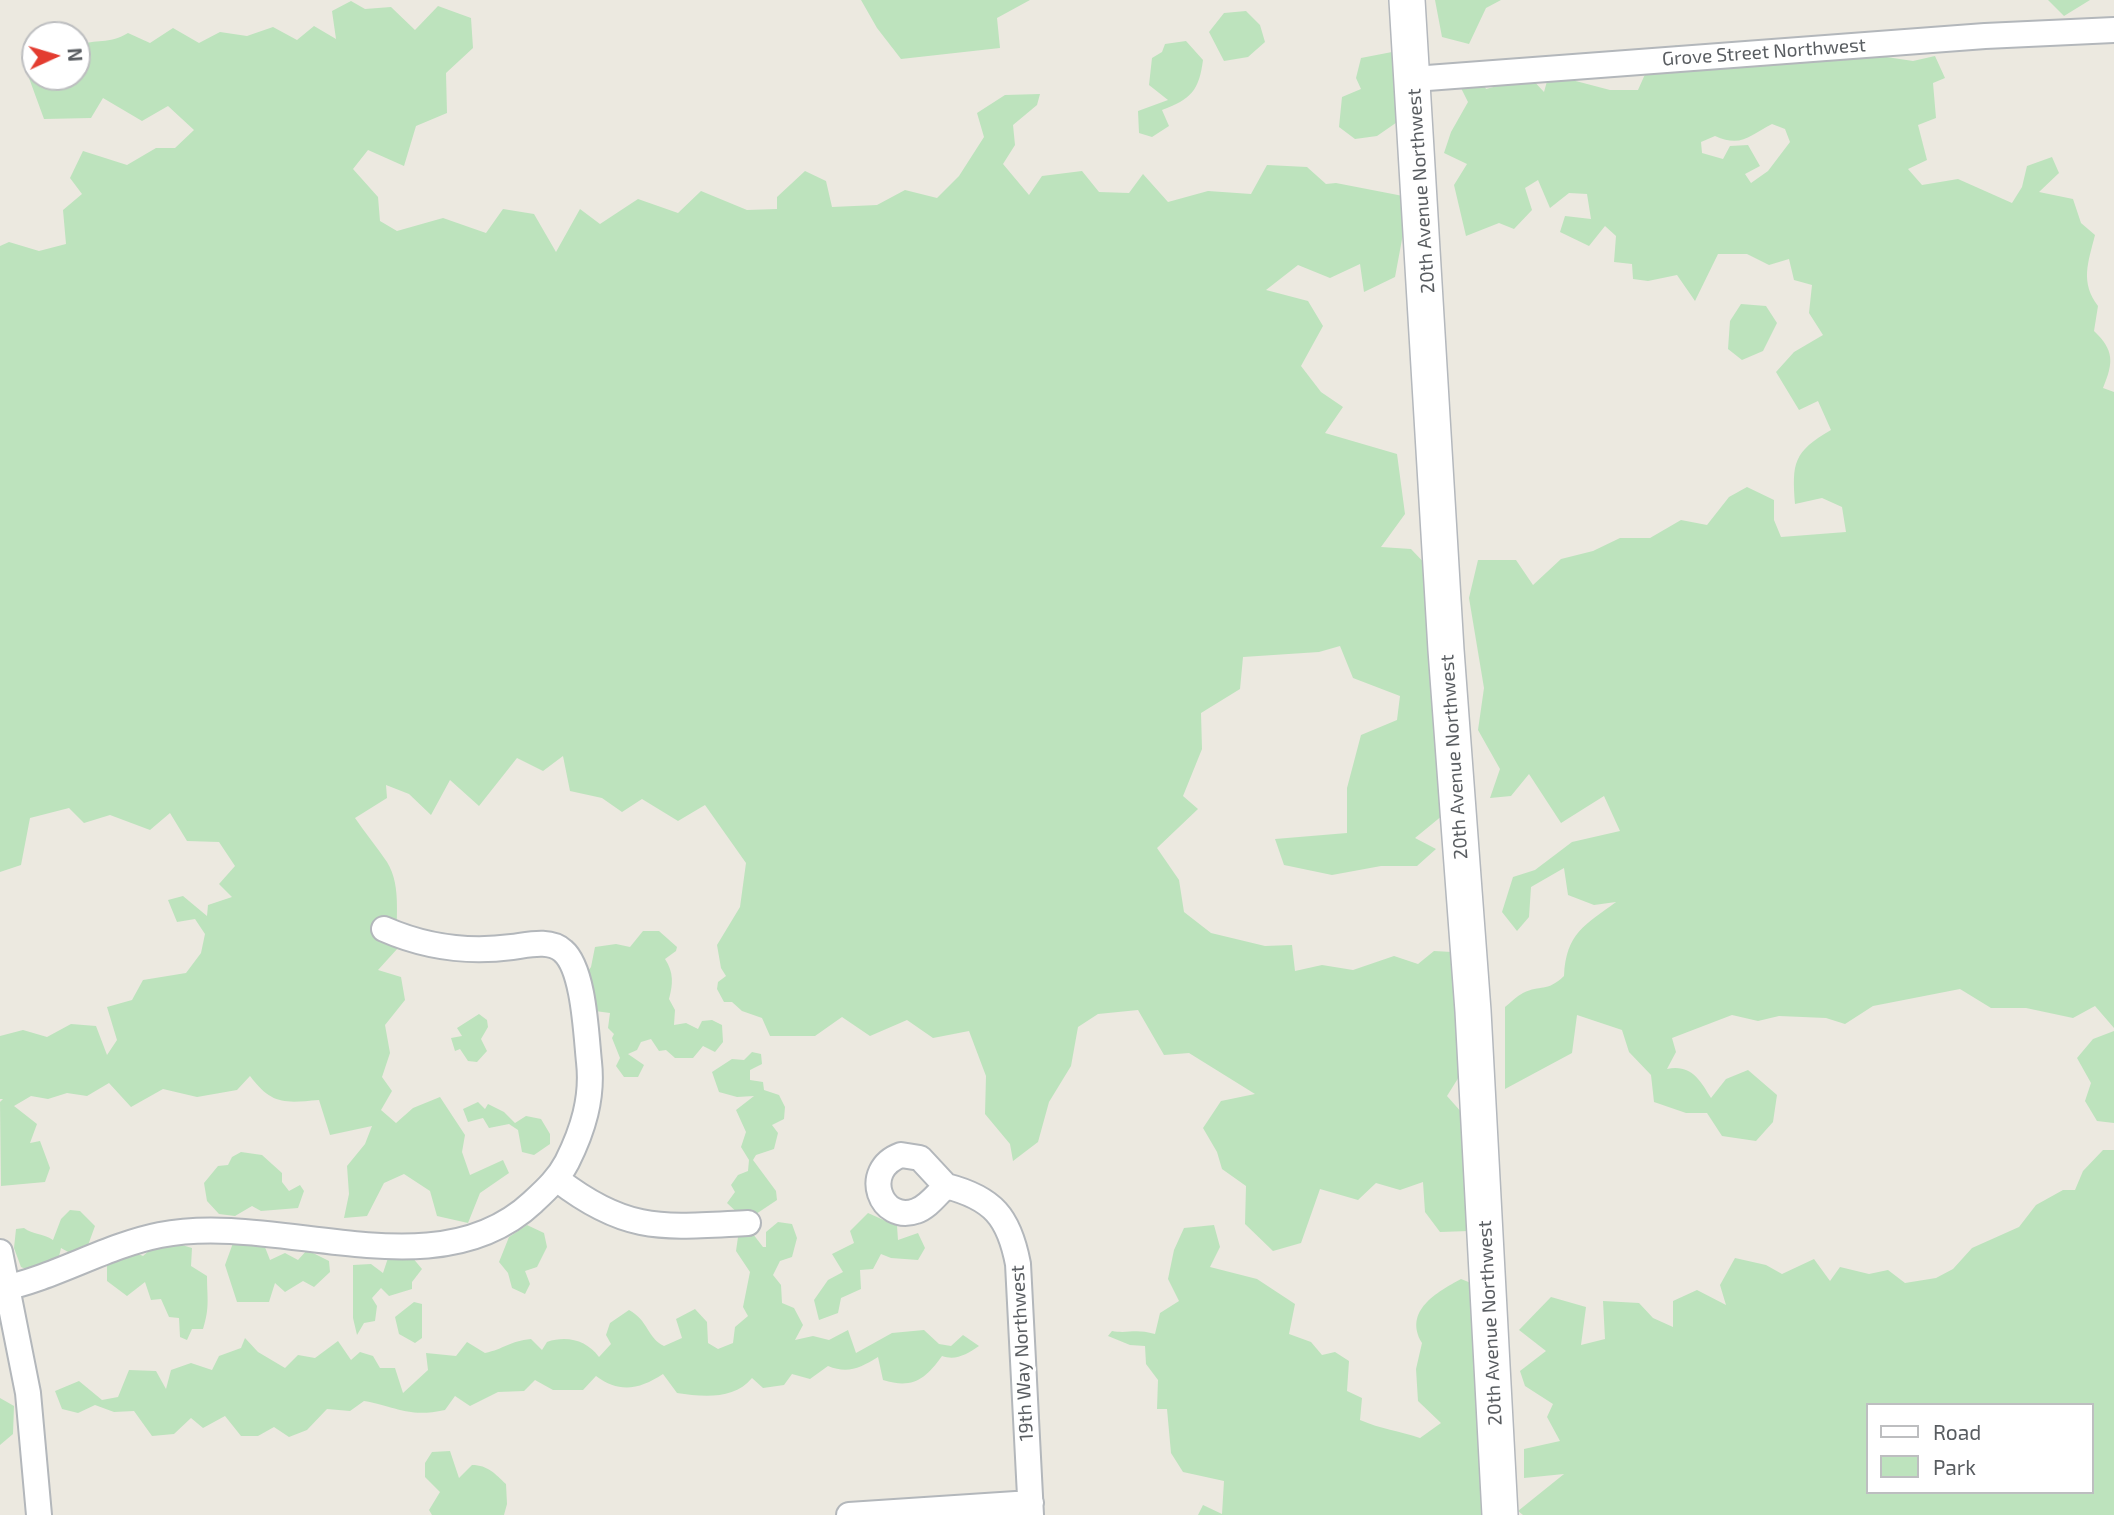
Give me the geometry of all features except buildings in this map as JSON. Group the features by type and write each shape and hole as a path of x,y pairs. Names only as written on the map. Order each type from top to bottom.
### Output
{"street":[{"name":"20th Avenue Northwest","path":"1407,0 1414,79 1446,650 1473,1011 1500,1515"},
{"name":"Grove Street Northwest","path":"1414,79 1985,36 2114,30"},
{"path":"4,1288 159,1235 217,1230 415,1246 467,1241 519,1215 558,1180 580,1136 592,1089 586,1029 574,964 561,949 542,943 483,951 411,941 384,929"},
{"path":"558,1180 580,1197 629,1222 676,1227 748,1223"},
{"name":"19th Way Northwest","path":"946,1186 968,1192 986,1202 1002,1217 1013,1237 1018,1264 1031,1509"},
{"path":"0,1252 4,1288 28,1393 40,1515"},
{"path":"849,1515 1031,1509"}],"green space":[{"path":"861,0 1030,0 997,18 1000,48 901,59 877,28"},
{"path":"1435,0 1501,0 1486,8 1469,44 1442,37"},
{"path":"2048,0 2090,0 2064,16"},
{"path":"351,1 365,9 391,7 415,30 438,6 471,18 473,48 446,73 447,113 416,126 404,166 368,150 353,169 378,197 380,221 397,231 443,218 486,233 503,209 534,214 556,252 580,209 600,224 638,199 678,213 701,191 747,210 777,209 777,197 805,171 826,181 832,207 877,205 905,190 937,198 959,176 984,137 977,113 1005,95 1040,94 1037,105 1013,125 1015,145 1003,164 1029,195 1042,176 1082,171 1099,192 1129,193 1143,174 1168,202 1208,191 1251,194 1267,165 1307,167 1326,184 1336,183 1403,196 1403,234 1395,277 1364,292 1360,264 1330,278 1298,265 1266,290 1308,301 1323,326 1301,366 1321,392 1343,407 1325,433 1397,454 1405,514 1381,547 1411,549 1431,570 1460,752 1439,799 1443,815 1415,838 1436,849 1417,866 1381,866 1332,875 1284,865 1275,839 1347,833 1347,788 1361,735 1397,720 1400,696 1353,678 1340,646 1319,652 1243,657 1240,689 1201,713 1202,749 1183,796 1198,809 1157,848 1179,880 1184,912 1211,933 1265,946 1292,945 1295,971 1322,965 1353,970 1394,956 1418,964 1434,951 1452,952 1467,1064 1447,1096 1463,1114 1469,1231 1440,1232 1425,1212 1423,1182 1400,1190 1376,1183 1358,1200 1320,1189 1301,1243 1273,1251 1245,1224 1246,1186 1222,1169 1217,1152 1203,1128 1221,1101 1255,1094 1189,1053 1164,1055 1138,1010 1098,1014 1078,1027 1071,1066 1049,1102 1038,1142 1013,1161 1010,1144 985,1114 986,1076 969,1031 933,1038 907,1020 870,1036 842,1017 815,1036 770,1036 762,1018 742,1011 732,1002 724,1002 717,989 718,982 726,976 721,968 717,945 740,907 746,863 705,805 678,821 642,799 622,812 602,798 570,791 563,756 543,771 517,758 479,806 450,780 431,815 409,794 386,785 387,798 355,818 387,862 392,872 396,894 398,948 378,970 401,977 405,1000 385,1025 390,1053 382,1077 392,1091 381,1110 396,1123 413,1108 440,1097 465,1135 462,1152 470,1175 503,1160 509,1173 480,1193 468,1223 437,1216 430,1191 404,1174 384,1183 367,1216 344,1218 349,1194 347,1166 365,1144 372,1126 330,1135 319,1100 280,1100 265,1092 250,1076 237,1090 197,1097 163,1089 131,1107 109,1083 87,1096 67,1093 48,1099 31,1096 14,1106 37,1124 30,1143 40,1141 50,1168 45,1182 1,1186 0,1102 3,1099 0,1099 0,1036 23,1030 47,1037 71,1024 96,1026 107,1055 117,1040 107,1007 132,1000 143,980 186,973 201,953 205,934 195,919 177,922 168,900 183,896 207,916 208,905 232,897 219,884 235,866 219,842 187,841 170,813 150,830 110,815 84,823 69,808 30,818 21,865 0,872 0,246 9,242 39,251 66,244 63,210 82,194 70,178 83,151 127,165 156,148 175,148 194,130 168,106 142,121 103,98 91,118 44,119 34,91 91,91 91,42 114,39 128,33 150,43 173,28 199,43 220,32 247,36 273,27 297,40 314,26 336,39 332,11"},
{"path":"1246,11 1260,25 1265,42 1248,57 1224,61 1209,32 1224,13"},
{"path":"1186,41 1203,60 1196,87 1187,98 1162,110 1169,126 1152,137 1139,133 1138,111 1168,100 1149,85 1152,58 1162,52 1165,44"},
{"path":"1676,45 1698,63 1807,55 1841,60 1860,53 1913,61 1935,56 1945,78 1933,83 1936,118 1918,125 1927,160 1908,169 1922,185 1958,179 2012,203 2022,187 2027,166 2052,157 2059,173 2039,192 2073,199 2081,223 2095,235 2087,280 2098,306 2094,331 2105,344 2110,357 2109,371 2103,388 2114,392 2114,1028 2095,1006 2073,1018 2026,1008 1991,1008 1960,989 1873,1006 1845,1024 1826,1018 1779,1016 1758,1021 1732,1015 1672,1038 1676,1052 1667,1069 1689,1071 1711,1098 1726,1079 1748,1070 1777,1095 1773,1122 1756,1141 1722,1136 1707,1113 1686,1113 1654,1102 1651,1075 1629,1052 1622,1030 1577,1015 1572,1053 1505,1089 1505,1007 1523,993 1553,985 1564,976 1569,950 1579,931 1616,902 1594,905 1568,895 1564,868 1531,887 1529,917 1517,931 1502,912 1513,877 1535,870 1572,842 1620,831 1604,796 1561,823 1529,774 1511,796 1490,798 1500,769 1478,730 1484,688 1469,598 1478,560 1516,560 1533,585 1561,559 1593,551 1620,538 1650,538 1681,520 1707,525 1729,497 1747,487 1774,500 1774,520 1781,537 1846,532 1842,507 1822,498 1795,504 1794,478 1798,460 1809,445 1831,430 1818,401 1799,410 1776,372 1794,352 1823,335 1809,313 1812,285 1794,280 1789,259 1769,265 1747,254 1718,254 1695,301 1677,275 1648,281 1633,279 1632,264 1614,262 1616,236 1605,226 1589,246 1560,232 1565,216 1591,219 1587,194 1569,193 1550,208 1538,180 1525,188 1532,210 1514,229 1499,223 1466,236 1454,185 1467,164 1444,153 1451,132 1468,102 1461,88 1482,81 1486,89 1530,77 1544,92 1549,74 1610,90 1638,90 1646,72","holes":["1772,124 1785,129 1790,142 1768,171 1751,183 1745,174 1760,166 1748,145 1730,146 1723,159 1702,153 1701,142 1715,136 1732,141 1745,139"]},
{"path":"1392,52 1411,72 1416,109 1377,136 1355,139 1339,127 1342,97 1361,89 1356,78 1361,58"},
{"path":"1741,304 1766,306 1777,323 1763,351 1742,360 1728,349 1730,321"},
{"path":"643,931 659,931 677,947 676,951 665,959 671,974 669,999 675,1010 674,1025 686,1023 698,1029 702,1021 712,1020 722,1025 723,1042 715,1052 703,1046 693,1058 675,1058 666,1050 659,1051 651,1039 641,1042 637,1050 628,1054 644,1065 638,1077 624,1077 616,1066 620,1058 612,1038 614,1034 608,1028 610,1013 595,1011 580,982 591,967 595,947 616,944 630,947"},
{"path":"479,1014 487,1020 488,1027 481,1039 487,1051 477,1062 468,1061 460,1049 455,1051 451,1038 462,1036 457,1028"},
{"path":"2114,1031 2114,1123 2097,1121 2085,1101 2091,1083 2077,1058 2093,1039"},
{"path":"752,1052 761,1054 762,1064 750,1070 750,1080 763,1082 764,1090 779,1095 785,1107 784,1119 772,1125 778,1133 774,1149 756,1155 753,1160 776,1191 777,1200 756,1214 743,1218 727,1203 735,1192 731,1185 738,1175 748,1171 749,1160 741,1147 746,1132 736,1110 754,1096 737,1097 719,1092 712,1072 732,1059 744,1060"},
{"path":"478,1102 485,1109 488,1104 504,1112 515,1123 526,1116 541,1119 550,1134 550,1144 534,1155 522,1152 518,1130 509,1124 489,1128 483,1118 468,1122 463,1109"},
{"path":"2103,1150 2114,1150 2114,1515 1523,1515 1518,1511 1564,1474 1524,1478 1524,1449 1560,1441 1547,1417 1553,1404 1525,1386 1520,1371 1546,1351 1519,1330 1551,1297 1586,1307 1581,1345 1605,1339 1603,1301 1639,1303 1653,1318 1673,1327 1673,1301 1697,1290 1726,1305 1720,1285 1735,1258 1766,1265 1782,1274 1814,1259 1830,1281 1840,1267 1869,1274 1888,1270 1905,1283 1936,1278 1953,1269 1972,1248 2019,1227 2036,1205 2063,1190 2075,1190 2083,1171"},
{"path":"241,1152 262,1155 282,1173 282,1182 289,1191 300,1185 304,1191 298,1208 261,1211 252,1206 235,1216 219,1214 207,1201 204,1183 218,1166 228,1165 232,1157"},
{"path":"70,1210 80,1211 95,1226 87,1248 70,1253 61,1248 57,1265 35,1273 21,1267 14,1248 16,1229 24,1228 53,1240 61,1219"},
{"path":"868,1213 897,1226 898,1240 918,1233 925,1248 918,1260 891,1258 881,1254 873,1269 860,1270 861,1289 841,1298 838,1313 819,1320 814,1300 828,1280 843,1272 832,1254 854,1243 850,1231"},
{"path":"778,1222 792,1224 797,1238 792,1257 780,1261 773,1275 781,1285 782,1303 794,1308 803,1325 795,1340 813,1336 829,1340 848,1330 856,1353 892,1333 924,1330 939,1344 951,1346 963,1335 979,1346 957,1357 942,1356 924,1377 910,1383 883,1380 878,1357 854,1369 842,1370 828,1366 810,1379 792,1374 784,1385 763,1388 752,1378 736,1390 717,1395 677,1393 663,1374 646,1383 630,1387 613,1385 596,1376 583,1390 553,1390 535,1380 524,1391 498,1392 470,1406 455,1396 445,1410 432,1412 412,1412 364,1401 350,1411 327,1409 307,1430 289,1437 274,1427 258,1436 241,1436 225,1416 203,1428 191,1418 174,1434 152,1436 134,1411 114,1412 95,1405 78,1413 62,1409 55,1391 79,1381 102,1400 118,1397 129,1370 156,1371 166,1389 171,1370 191,1363 212,1370 219,1356 241,1348 245,1338 258,1352 285,1368 298,1355 315,1358 338,1341 351,1360 360,1352 373,1356 380,1368 395,1368 403,1393 428,1370 426,1353 456,1356 467,1342 485,1353 524,1340 531,1339 542,1350 547,1342 570,1339 583,1343 599,1357 611,1344 606,1335 610,1323 629,1310 640,1319 654,1339 664,1346 682,1338 676,1319 695,1309 707,1322 708,1343 718,1349 733,1343 735,1327 748,1316 743,1307 750,1272 736,1251 738,1237 753,1234 763,1247 766,1247 766,1232"},
{"path":"527,1225 544,1233 547,1247 537,1267 525,1271 530,1284 525,1294 512,1288 508,1273 499,1262 509,1237"},
{"path":"1214,1225 1220,1247 1210,1267 1257,1279 1295,1304 1289,1334 1311,1342 1322,1355 1335,1352 1349,1361 1347,1391 1362,1398 1360,1420 1420,1438 1441,1423 1418,1401 1416,1369 1422,1343 1417,1332 1417,1321 1420,1312 1433,1297 1461,1279 1498,1294 1487,1515 1198,1515 1203,1505 1222,1514 1224,1481 1183,1472 1171,1453 1167,1409 1157,1409 1158,1380 1146,1364 1145,1346 1130,1345 1108,1336 1112,1331 1155,1334 1160,1313 1179,1301 1168,1279 1174,1250 1184,1228"},
{"path":"261,1237 270,1260 285,1253 298,1260 307,1250 329,1261 330,1272 314,1287 303,1281 285,1292 275,1283 269,1302 237,1302 225,1265 233,1243"},
{"path":"162,1239 192,1248 191,1266 207,1276 207,1308 203,1329 192,1329 187,1340 180,1337 179,1318 169,1317 161,1299 151,1300 145,1282 127,1296 107,1281 107,1264 120,1246 143,1256"},
{"path":"389,1255 412,1257 422,1269 412,1282 412,1289 389,1296 381,1288 372,1298 377,1306 375,1321 364,1323 357,1335 353,1318 353,1265 371,1264 383,1273"},
{"path":"414,1302 422,1304 422,1338 415,1343 399,1334 395,1317"},
{"path":"0,1398 14,1406 13,1434 0,1445"},
{"path":"450,1451 459,1478 472,1465 478,1465 491,1471 506,1484 507,1504 504,1515 432,1515 429,1510 440,1492 425,1477 425,1463 432,1452"}]}
